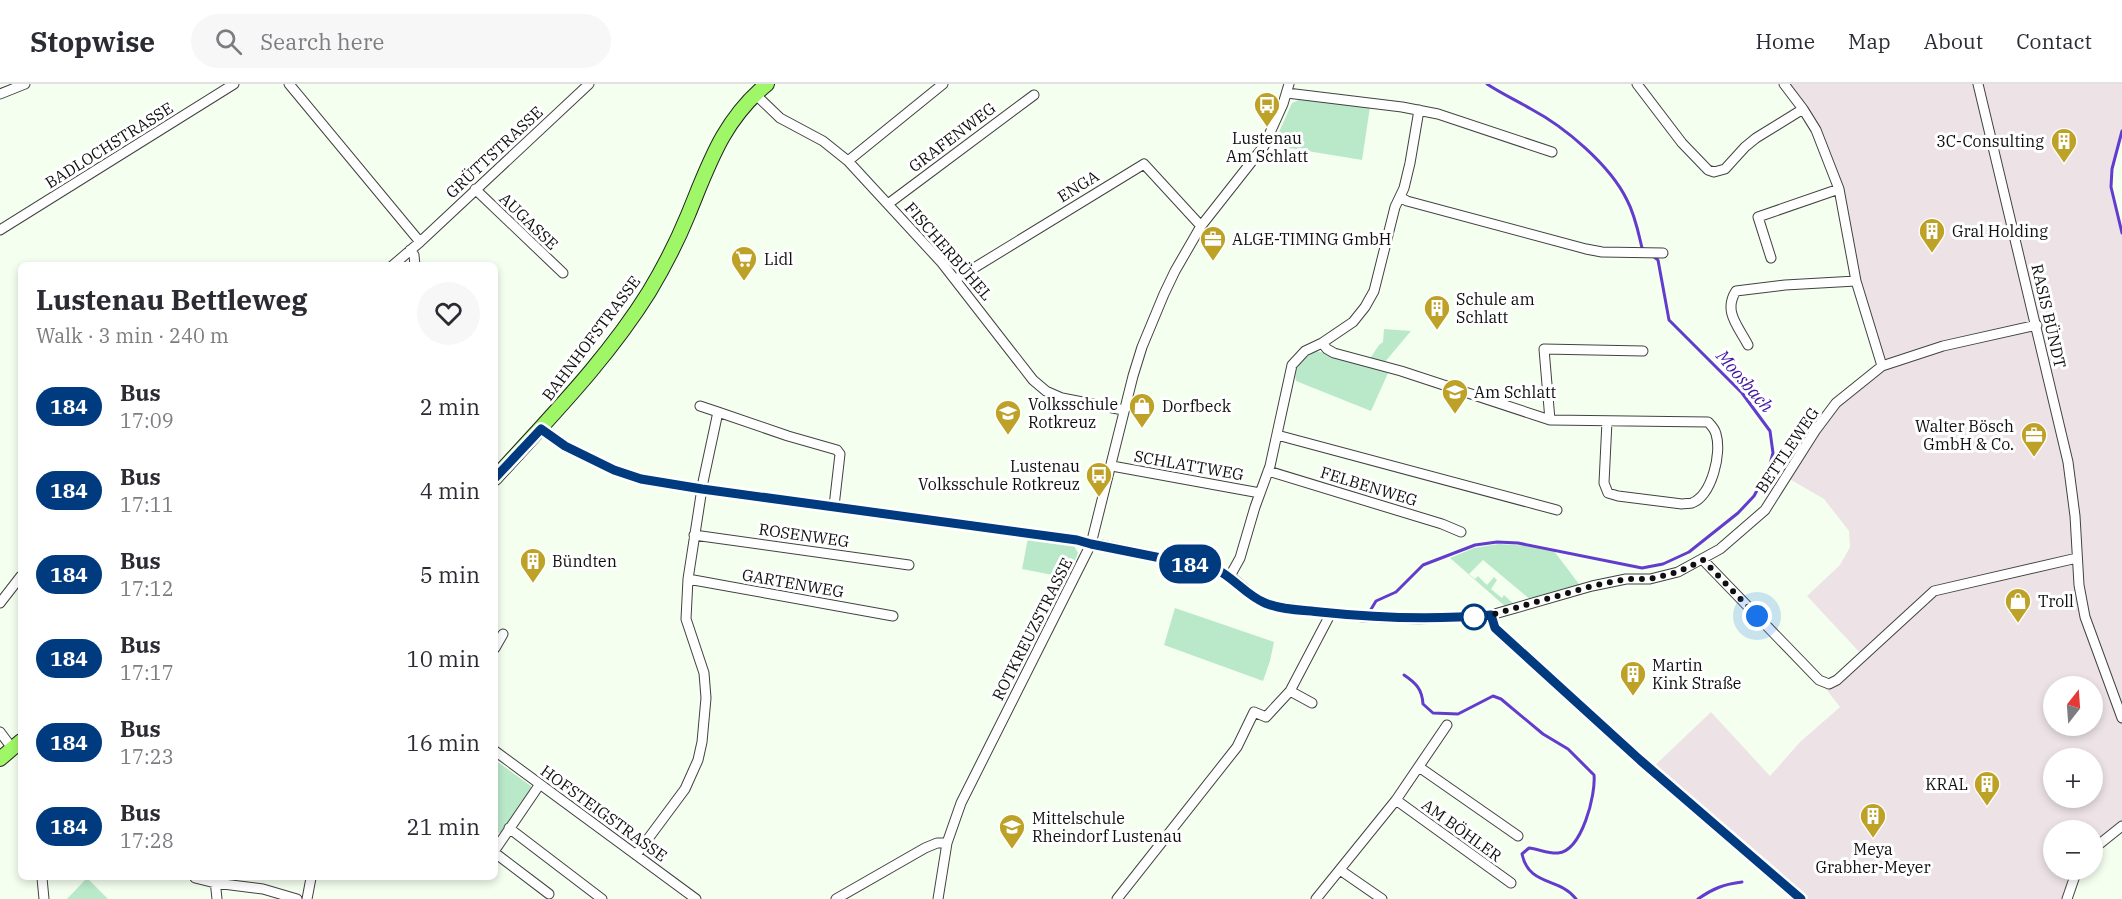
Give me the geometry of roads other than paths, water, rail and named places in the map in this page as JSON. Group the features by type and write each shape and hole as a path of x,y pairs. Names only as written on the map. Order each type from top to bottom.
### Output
{"main road":[{"name":"BAHNHOFSTRASSE","path":"498,475 541,429 605,352 648,293 674,245 717,146 735,115 766,84"},
{"path":"0,759 18,744"}],"street":[{"path":"0,94 25,84"},
{"name":"BADLOCHSTRASSE","path":"0,230 234,84"},
{"path":"290,84 420,242"},
{"name":"GRÜTTSTRASSE","path":"396,262 589,84"},
{"path":"848,161 944,84"},
{"path":"1637,84 1682,143 1708,170 1714,172 1725,169 1744,147 1803,109"},
{"path":"1784,84 1816,130 1839,189 1856,281 1882,366"},
{"name":"RASIS BÜNDT","path":"1977,84 2037,325 2068,462 2085,617 2122,718"},
{"path":"1288,89 1419,110 1454,119 1552,152"},
{"name":"ROTKREUZSTRASSE","path":"938,899 946,843 968,789 1091,544 1124,410 1142,347 1153,320 1175,271 1202,226 1264,146 1288,89"},
{"name":"FISCHERBÜHEL","path":"755,94 780,118 824,141 848,161 956,279 1033,380 1046,391 1062,398 1124,410"},
{"name":"GRAFENWEG","path":"888,204 1034,96"},
{"path":"1230,576 1240,558 1268,471 1293,365 1305,351 1322,344 1353,322 1374,291 1395,207 1410,163 1419,110"},
{"name":"ENGA","path":"956,279 1144,164 1202,226"},
{"name":"AUGASSE","path":"475,189 563,273"},
{"path":"1771,258 1758,217 1839,189"},
{"path":"1400,197 1407,201 1572,246 1602,252 1663,253"},
{"path":"410,250 414,255 415,262"},
{"path":"1748,345 1729,308 1736,291 1785,285 1856,281"},
{"name":"BETTLEWEG","path":"541,429 565,446 614,470 641,479 1077,540 1216,569 1230,576 1265,603 1293,609 1420,619 1491,615 1592,586 1626,579 1650,579 1678,572 1703,560 1733,539 1765,510 1815,430 1836,403 1882,366 1943,346 2037,325"},
{"path":"1322,344 1334,353 1401,370 1550,420 1708,422 1716,434 1716,466 1712,480 1704,493 1693,502 1682,504 1608,493 1604,483 1607,421"},
{"path":"1550,420 1544,349 1643,351"},
{"path":"700,406 837,450 840,454 834,506"},
{"path":"636,855 685,789 698,760 702,742 706,698 704,673 686,619 688,579 694,535 718,412"},
{"path":"1278,435 1557,510"},
{"name":"SCHLATTWEG","path":"1112,466 1260,493"},
{"name":"FELBENWEG","path":"1268,471 1442,524 1461,532"},
{"name":"ROSENWEG","path":"694,535 909,565"},
{"path":"1703,560 1819,680 1829,684 1837,680 1934,591 2077,558"},
{"name":"GARTENWEG","path":"688,579 893,616"},
{"path":"0,603 18,580"},
{"path":"1117,899 1237,747 1254,712 1266,717 1290,691 1331,613"},
{"path":"1491,615 1495,628 1564,693 1801,899"},
{"path":"498,643 503,634"},
{"path":"1290,691 1312,703"},
{"name":"AM BÖHLER","path":"1317,899 1396,800 1447,725"},
{"path":"0,732 18,742"},
{"name":"HOFSTEIGSTRASSE","path":"498,753 696,899"},
{"name":"AM BÖHLER","path":"1419,768 1518,836"},
{"path":"499,836 509,828 540,784"},
{"name":"AM BÖHLER","path":"1396,800 1511,884"},
{"path":"2103,841 2122,826"},
{"path":"509,828 602,899"},
{"path":"836,899 925,848 937,843 946,843"},
{"path":"498,853 549,894"},
{"path":"1340,870 1382,899"},
{"path":"42,880 44,899"},
{"path":"217,899 215,880 263,889 297,899"},
{"path":"307,899 311,880"},
{"path":"2067,899 2074,880"}],"waterway":[{"name":"Moosbach","path":"1487,84 1558,126 1598,161 1610,174 1627,200 1642,248 1645,250"},
{"path":"2122,131 2112,169 2111,187 2122,233"},
{"name":"Moosbach","path":"1370,611 1376,601 1396,592 1423,565 1475,545 1497,542 1518,543 1642,568 1663,564 1689,552 1738,513 1754,496 1769,468 1773,453 1770,431 1742,393 1669,320 1658,260 1653,256"},
{"name":"Moosbach","path":"1404,675 1418,687 1423,704 1433,713 1458,714 1493,696 1501,699 1543,734 1568,749 1594,775 1590,808 1574,843 1567,850 1558,853 1529,848 1522,854 1531,872 1562,887 1576,899"},
{"name":"Moosbach","path":"1698,899 1718,888 1742,882"}],"place":[{"name":"Lustenau Am Schlatt","path":"1267,128"},
{"name":"3C-Consulting","path":"2064,164"},
{"name":"Gral Holding","path":"1932,254"},
{"name":"ALGE-TIMING GmbH","path":"1213,262"},
{"name":"Lidl","path":"744,282"},
{"name":"Schule am Schlatt","path":"1437,331"},
{"name":"Am Schlatt","path":"1455,415"},
{"name":"Dorfbeck","path":"1142,429"},
{"name":"Volksschule Rotkreuz","path":"1008,436"},
{"name":"Walter Bösch GmbH & Co.","path":"2034,458"},
{"name":"Lustenau Volksschule Rotkreuz","path":"1099,498"},
{"name":"Bündten","path":"533,584"},
{"name":"Troll","path":"2018,624"},
{"name":"Martin Kink Straße","path":"1633,697"},
{"name":"KRAL","path":"1987,807"},
{"name":"Meya Grabher-Meyer","path":"1873,839"},
{"name":"Mittelschule Rheindorf Lustenau","path":"1012,850"}]}
